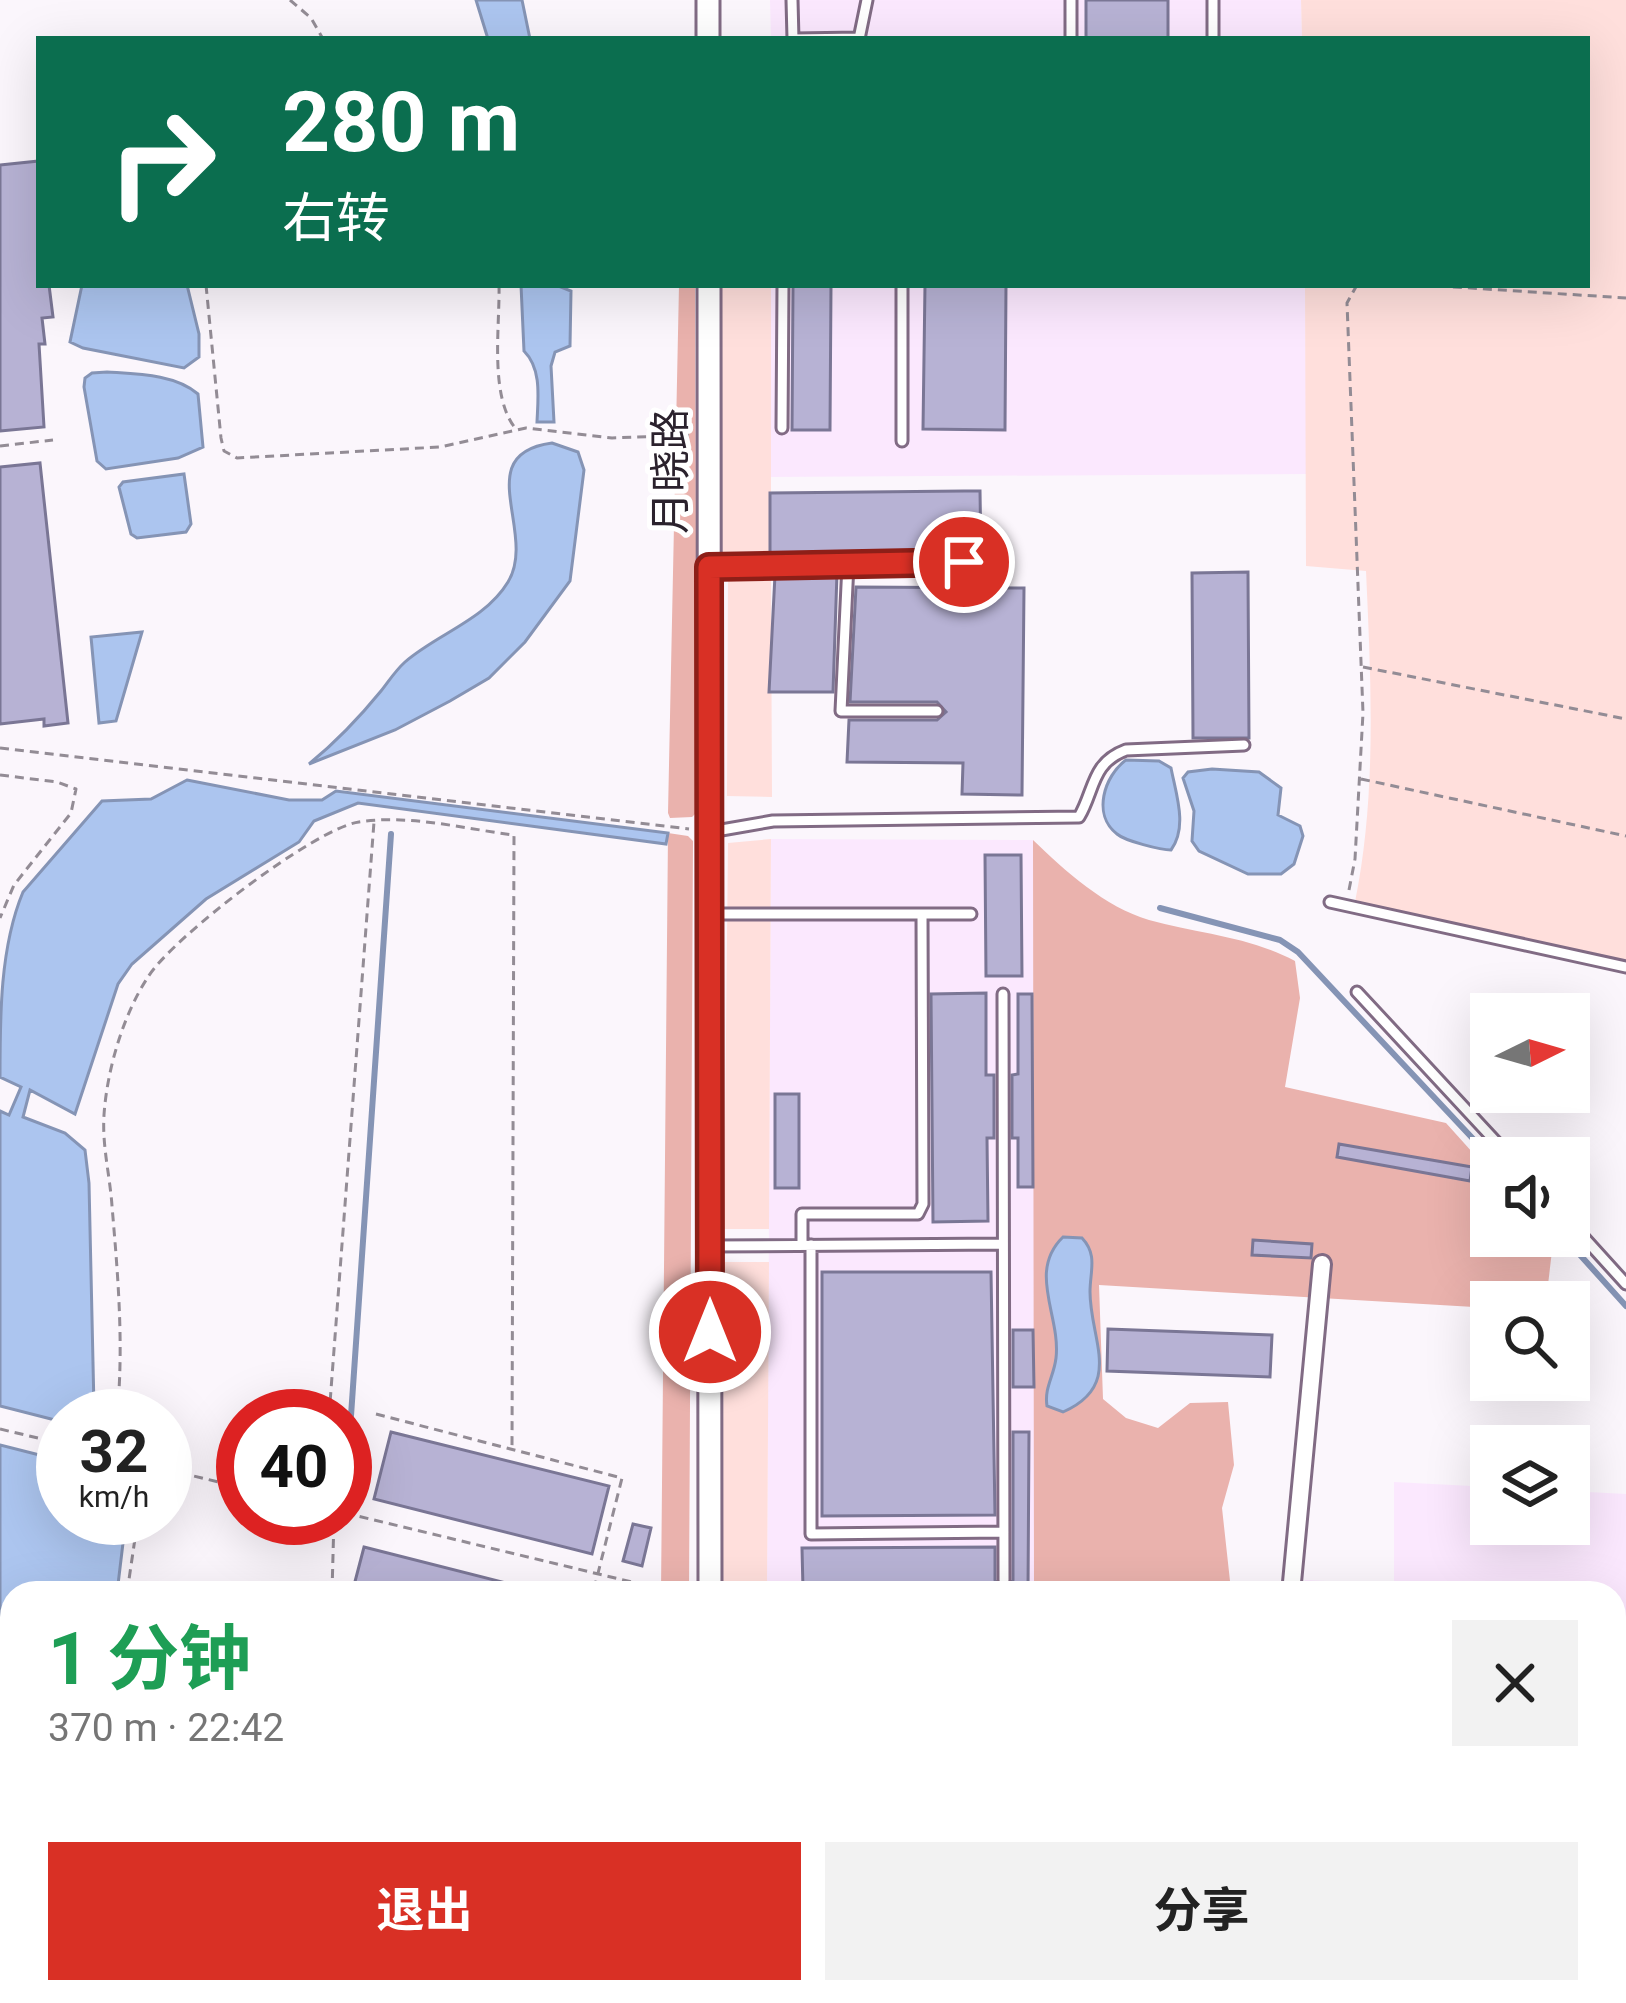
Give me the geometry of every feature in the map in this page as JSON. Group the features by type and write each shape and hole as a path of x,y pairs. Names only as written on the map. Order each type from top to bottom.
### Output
{"street":[{"path":"708,0 709,36"},
{"name":"月晓路","path":"709,288 710,1581"},
{"path":"1293,1581 1322,1264"}],"lane":[{"path":"792,0 794,36"},
{"path":"861,36 867,0"},
{"path":"1071,0 1071,36"},
{"path":"1213,0 1213,36"},
{"path":"782,428 783,288"},
{"path":"902,288 902,441"},
{"path":"709,567 964,562"},
{"path":"848,564 841,712 938,711"},
{"path":"710,832 773,821 1079,818 1092,778 1115,754 1244,745"},
{"path":"1330,902 1626,967"},
{"path":"710,914 971,914"},
{"path":"922,914 923,1204 918,1214 802,1214 811,1534 1004,1532"},
{"path":"1357,992 1492,1137"},
{"path":"1004,994 1004,1580"},
{"path":"710,1246 1004,1244"},
{"path":"1590,1244 1626,1284"}],"path":[{"path":"290,0 321,36"},
{"path":"206,288 220,438 224,451 237,458 440,447 516,429 556,429 612,438 709,434"},
{"path":"500,288 500,392 506,417 516,429"},
{"path":"1344,905 1355,859 1361,667 1347,303 1352,288"},
{"path":"1470,288 1626,298"},
{"path":"0,446 53,440"},
{"path":"1361,667 1626,719"},
{"path":"0,748 710,832"},
{"path":"0,775 76,789 71,813 14,884 0,918"},
{"path":"1359,778 1626,836"},
{"path":"330,1389 374,820"},
{"path":"118,1389 121,1336 104,1110 117,1051 135,999 151,971 224,905 322,836 355,822 514,835 512,1448"},
{"path":"376,1414 622,1478 595,1581"},
{"path":"0,1429 36,1438"},
{"path":"372,1520 620,1581"},
{"path":"129,1581 134,1545"},
{"path":"332,1581 333,1545"}],"shaded area":[{"path":"770,0 1301,0 1302,36 771,36"},
{"path":"1301,0 1626,0 1626,961 1355,902 1369,779 1366,571 1306,566 1305,288 1590,288 1590,36 1302,36"},
{"path":"679,288 695,288 697,812 692,817 670,818"},
{"path":"720,288 771,288 771,551 721,552"},
{"path":"771,288 1305,288 1307,474 771,477"},
{"path":"728,577 771,577 772,797 727,796"},
{"path":"668,833 693,841 689,1581 661,1581"},
{"path":"771,839 1033,840 1035,1581 767,1581"},
{"path":"771,839 769,1229 724,1229 728,843"},
{"path":"1033,840 1086,887 1133,914 1241,941 1295,961 1300,998 1285,1087 1446,1123 1470,1150 1470,1257 1551,1257 1548,1281 1470,1281 1470,1307 1099,1285 1103,1399 1126,1418 1158,1428 1190,1403 1228,1402 1234,1465 1222,1508 1230,1581 1034,1581"},
{"path":"724,1262 769,1262 767,1581 722,1581"},
{"path":"1394,1482 1470,1486 1470,1545 1590,1545 1590,1492 1626,1494 1626,1581 1394,1581"}],"water":[{"path":"476,0 522,0 529,36 487,36"},
{"path":"81,288 188,288 199,334 199,357 184,368 70,342"},
{"path":"521,288 571,291 570,346 555,352 551,366 554,422 537,422 538,384 524,351"},
{"path":"92,373 167,379 198,394 203,447 178,458 106,469 97,461 84,387"},
{"path":"552,443 578,452 584,470 570,581 525,642 489,678 450,701 395,730 309,764 356,720 405,662 487,607 508,582 515,562 510,498 514,462 528,450"},
{"path":"184,474 191,524 186,532 137,538 131,534 119,487 123,482"},
{"path":"142,632 116,721 99,723 91,637"},
{"path":"1126,760 1159,761 1171,768 1180,821 1171,850 1127,839 1109,826 1104,796 1112,776"},
{"path":"1188,772 1259,772 1281,788 1278,815 1300,826 1303,836 1294,864 1281,874 1248,874 1199,851 1192,841 1194,811 1183,778"},
{"path":"187,780 289,800 322,800 336,791 668,833 666,844 358,803 314,821 299,842 206,899 132,964 118,984 75,1114 30,1090 23,1117 65,1133 85,1150 89,1183 94,1389 36,1389 36,1415 0,1406 0,1111 9,1115 21,1087 0,1077 1,1006 10,936 23,892 102,801 151,799"},
{"path":"1063,1237 1082,1238 1090,1251 1091,1310 1099,1360 1093,1389 1063,1412 1047,1406 1056,1342 1046,1280 1047,1265"},
{"path":"0,1445 36,1454 36,1545 123,1545 118,1581 0,1581"}],"building":[{"path":"1086,0 1168,0 1168,36 1086,36"},
{"path":"36,161 36,288 49,288 53,317 42,318 45,344 39,344 44,427 0,431 0,165"},
{"path":"793,288 831,288 830,430 792,430"},
{"path":"925,288 1006,288 1005,430 923,429"},
{"path":"40,463 68,723 44,726 44,719 0,724 0,467"},
{"path":"980,491 981,556 770,556 770,493"},
{"path":"1248,572 1249,738 1193,738 1192,573"},
{"path":"837,573 833,692 769,692 775,575"},
{"path":"856,587 1024,588 1022,795 962,794 963,763 847,762 849,720 937,720 946,712 937,702 850,702"},
{"path":"985,855 1021,855 1022,976 986,976"},
{"path":"986,993 986,1075 994,1075 994,1138 987,1138 988,1221 933,1222 931,994"},
{"path":"1018,994 1032,994 1033,1187 1018,1187 1018,1138 1012,1138"},
{"path":"775,1094 799,1094 799,1188 775,1188"},
{"path":"1339,1144 1470,1167 1470,1181 1337,1157"},
{"path":"1253,1240 1312,1244 1311,1258 1252,1255"},
{"path":"822,1272 991,1272 995,1515 822,1516"},
{"path":"1108,1329 1272,1335 1270,1377 1107,1371"},
{"path":"1013,1330 1033,1330 1034,1387 1013,1387"},
{"path":"391,1432 609,1486 592,1554 374,1499"},
{"path":"1013,1432 1029,1432 1028,1581 1013,1580"},
{"path":"633,1524 651,1528 642,1566 623,1561"},
{"path":"364,1547 498,1581 355,1581"},
{"path":"995,1547 996,1581 803,1581 802,1548"}],"waterway":[{"path":"353,1389 391,834"},
{"path":"1160,908 1280,940 1298,952 1471,1137"},
{"path":"1582,1257 1626,1306"}],"route":[{"path":"710,1332 709,567 964,562"}]}
